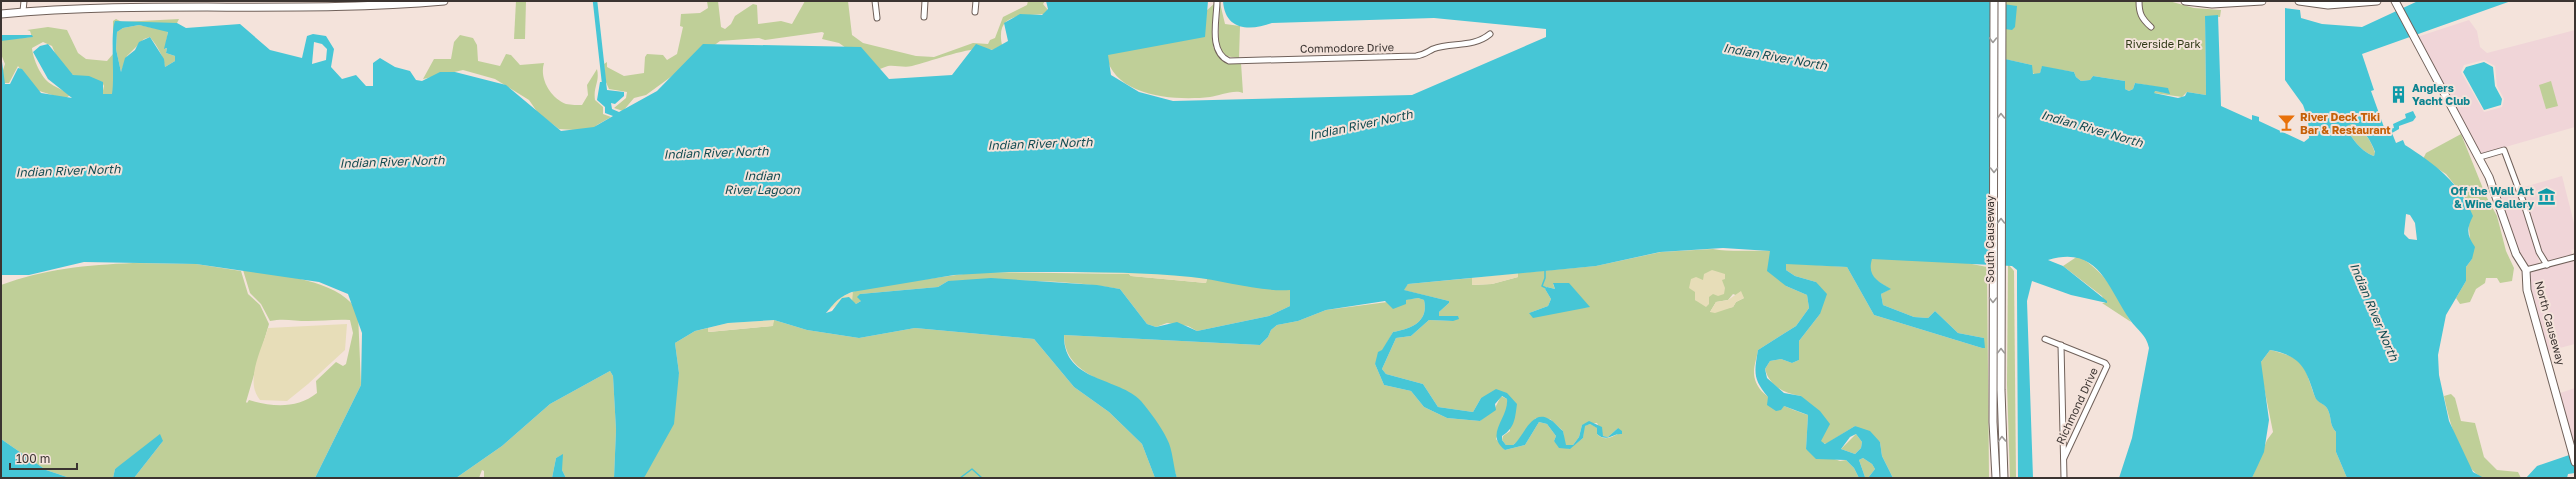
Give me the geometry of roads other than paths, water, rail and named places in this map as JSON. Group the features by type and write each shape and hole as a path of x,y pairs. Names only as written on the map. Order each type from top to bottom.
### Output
{"main road":[{"path":"1,14 23,11 174,4 351,4 444,1"},
{"name":"South Causeway","path":"1994,1 1997,390 2004,478"},
{"name":"South Causeway","path":"1996,478 2002,1"},
{"path":"2185,1 2212,3 2262,1"},
{"path":"2299,1 2339,5 2377,1"},
{"name":"North Causeway","path":"2396,3 2480,157 2497,196 2516,254 2526,270 2527,290 2575,462"}],"street":[{"path":"23,11 24,1"},
{"path":"875,1 877,18"},
{"path":"924,17 925,1"},
{"path":"976,1 976,12"},
{"name":"Commodore Drive","path":"1217,1 1216,38 1218,52 1229,60 1416,56 1426,55 1432,49 1480,42 1490,34"},
{"path":"2139,1 2139,12 2142,19 2151,27"},
{"path":"2480,157 2504,150 2522,196 2539,252 2547,265"},
{"path":"2526,270 2575,257"},
{"name":"Richmond Drive","path":"2045,339 2105,363 2107,366 2064,458"},
{"name":"Richmond Drive","path":"2061,345 2064,478"}],"water":[{"name":"Indian River Lagoon","path":"1046,1 1208,1 1205,37 1108,55 1111,75 1139,92 1173,101 1412,95 1546,37 1546,29 1434,18 1272,23 1264,26 1247,27 1240,26 1228,18 1223,1 1982,1 2017,6 2015,27 2012,30 2005,29 2005,59 2032,65 2033,74 2040,73 2042,66 2074,72 2076,77 2081,81 2090,80 2093,76 2125,81 2125,89 2129,91 2133,89 2135,83 2168,88 2170,94 2155,91 2154,93 2178,98 2185,96 2187,92 2206,95 2205,16 2218,15 2221,106 2252,120 2252,115 2259,117 2259,121 2304,142 2309,138 2308,119 2303,105 2285,80 2285,8 2300,10 2301,18 2322,24 2362,27 2418,1 2511,1 2362,54 2374,90 2371,91 2385,130 2394,128 2393,124 2406,118 2405,114 2413,111 2416,117 2413,121 2399,126 2399,129 2392,133 2396,143 2403,140 2405,145 2426,159 2445,175 2454,184 2468,204 2473,216 2468,229 2470,239 2475,247 2472,259 2466,267 2466,281 2446,315 2438,355 2439,375 2449,421 2473,472 2484,478 2347,478 2336,452 2336,432 2332,426 2328,410 2316,399 2305,371 2296,360 2289,356 2270,350 2261,362 2269,420 2264,452 2252,478 2119,478 2132,438 2149,348 2144,336 2130,320 2100,272 2079,258 2065,257 2048,260 2063,266 2107,301 2107,303 2071,295 2032,281 2027,301 2033,478 2018,478 2017,270 2012,266 1872,259 1872,274 1881,283 1891,289 1881,294 1883,305 1914,317 1928,318 1935,311 1958,333 1984,338 1985,348 1982,348 1874,315 1847,267 1786,264 1786,270 1795,276 1816,282 1827,294 1820,314 1799,341 1799,360 1792,363 1781,359 1770,361 1765,369 1767,378 1784,393 1801,396 1820,411 1830,424 1821,441 1825,444 1855,426 1870,431 1880,442 1882,456 1893,478 1868,478 1859,478 1854,468 1846,460 1816,459 1806,449 1808,415 1784,406 1781,410 1776,411 1767,405 1768,397 1757,380 1755,370 1758,350 1796,326 1809,308 1807,295 1786,286 1767,271 1770,251 1723,248 1660,252 1596,266 1408,284 1404,290 1449,301 1449,303 1439,312 1439,316 1458,316 1459,319 1453,321 1429,320 1411,336 1396,338 1382,369 1386,374 1423,384 1438,407 1473,412 1481,398 1496,389 1507,393 1517,404 1512,426 1510,430 1502,436 1502,440 1506,445 1513,445 1528,425 1537,418 1543,417 1551,420 1563,431 1566,445 1573,445 1579,437 1582,425 1589,421 1602,427 1603,436 1608,437 1618,428 1622,431 1622,434 1604,438 1597,434 1597,428 1590,424 1585,426 1583,438 1570,449 1559,448 1554,441 1556,436 1547,424 1539,422 1525,445 1505,450 1499,444 1497,438 1497,432 1507,406 1507,399 1502,396 1495,404 1496,410 1480,421 1447,418 1424,407 1411,391 1384,385 1375,364 1378,352 1382,350 1393,332 1406,329 1421,319 1425,308 1424,300 1418,298 1406,300 1406,304 1393,309 1385,301 1326,310 1298,321 1277,325 1271,330 1268,337 1260,345 1064,335 1066,350 1073,362 1082,370 1094,377 1120,387 1141,401 1162,429 1169,443 1177,478 1155,478 1142,444 1109,412 1074,387 1034,339 915,328 859,338 807,330 774,320 728,323 695,331 675,343 679,373 674,424 644,478 614,478 616,430 613,376 610,371 550,404 502,446 456,478 315,478 361,385 362,333 348,294 319,282 196,264 84,262 29,275 1,275 1,54 5,84 10,84 18,68 22,69 41,93 72,98 48,79 33,52 40,46 48,44 73,75 89,76 103,82 103,94 112,94 113,35 115,21 177,23 186,28 240,24 270,50 302,58 307,36 313,34 326,36 334,49 331,67 342,79 356,75 366,86 373,86 373,63 380,58 395,67 410,71 416,80 422,81 440,72 455,72 506,85 561,131 594,127 613,116 605,113 605,107 597,100 600,82 606,82 607,90 624,92 624,96 615,104 611,103 612,109 619,112 657,91 703,44 861,47 889,79 952,75 976,44 992,50 1008,41 1004,23 1020,14 1042,15 1048,9","holes":["139,25 168,32 164,49 167,48 166,53 175,56 175,61 165,67 164,59 150,37 139,42 135,50 125,58 121,72 116,49 117,32 123,28","314,42 322,44 327,49 326,60 312,64","2352,124 2364,133 2373,147 2375,152 2374,156 2365,152 2354,140 2347,126","2406,214 2410,215 2415,223 2417,240 2409,239 2404,234","1009,272 1123,273 1191,277 1253,288 1290,290 1290,306 1269,316 1197,331 1177,322 1156,327 1147,324 1120,289 1097,285 991,278 948,281 938,287 860,294 857,297 861,301 856,304 849,297 842,298 832,311 826,313 840,299 852,292 954,275","1856,434 1862,442 1861,448 1855,454 1841,449 1850,437","1863,458 1872,464 1875,469 1868,478 1865,477 1859,460"]},
{"path":"1,35 32,35 33,37 1,41"},
{"path":"2484,62 2493,67 2495,86 2502,99 2501,105 2484,110 2463,72 2466,67"},
{"path":"1553,283 1569,283 1590,307 1533,318 1529,313 1548,306 1551,299 1545,289 1547,287 1555,289"},
{"path":"160,434 163,441 134,478 113,478 115,469"},
{"path":"1,439 46,470 70,478 1,478"},
{"path":"2575,453 2575,473 2568,474 2567,478 2526,478 2537,466"},
{"path":"563,454 562,470 566,478 552,478 556,458"}],"waterway":[{"path":"595,1 604,82"},
{"path":"1545,271 1545,278 1542,286 1546,288"},
{"path":"960,478 972,469 982,478"}],"place":[{"name":"Anglers Yacht Club","path":"2399,94"},
{"name":"River Deck Tiki Bar & Restaurant","path":"2287,123"},
{"name":"Off the Wall Art & Wine Gallery","path":"2547,197"}],"park label":[{"name":"Riverside Park","path":"2163,44"}],"water label":[{"name":"Indian River North","path":"1775,57"},
{"name":"Indian River North","path":"1361,125"},
{"name":"Indian River North","path":"2092,129"},
{"name":"Indian River North","path":"1040,144"},
{"name":"Indian River North","path":"716,153"},
{"name":"Indian River North","path":"392,162"},
{"name":"Indian River North","path":"68,171"},
{"name":"Indian River North","path":"2374,312"}]}
